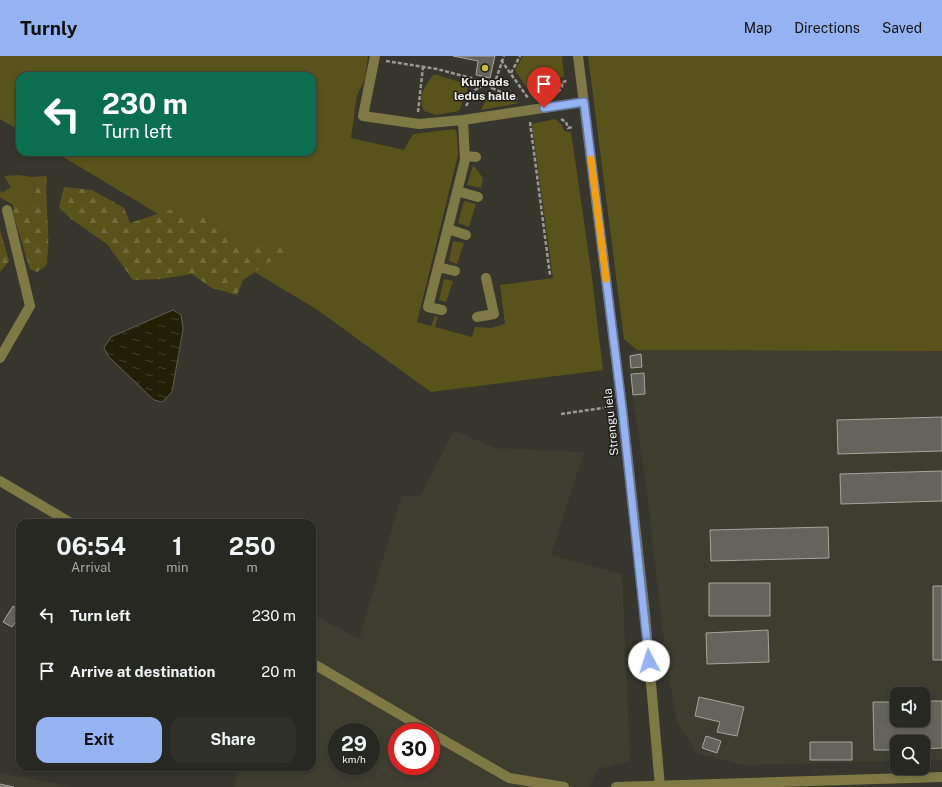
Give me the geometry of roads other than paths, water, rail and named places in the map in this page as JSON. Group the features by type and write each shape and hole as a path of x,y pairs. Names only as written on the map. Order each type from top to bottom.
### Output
{"street":[{"name":"Strengu iela","path":"578,56 622,407 644,607 660,786"},
{"path":"374,57 363,116 419,124 463,120 584,102"},
{"path":"442,310 428,307 458,191 465,156 463,120"},
{"path":"465,156 476,157"},
{"path":"458,191 478,197"},
{"path":"0,358 30,306 7,210"},
{"path":"448,229 466,235"},
{"path":"438,267 455,271"},
{"path":"476,317 494,314 486,278"},
{"path":"0,482 64,519"},
{"path":"316,665 415,723"},
{"path":"440,738 509,778 564,787"},
{"path":"616,787 942,777"}],"water":[{"path":"173,310 181,315 183,329 172,392 162,402 154,400 109,357 104,348 111,337"}],"place":[{"name":"Kurbads ledus halle","path":"485,68"}]}
